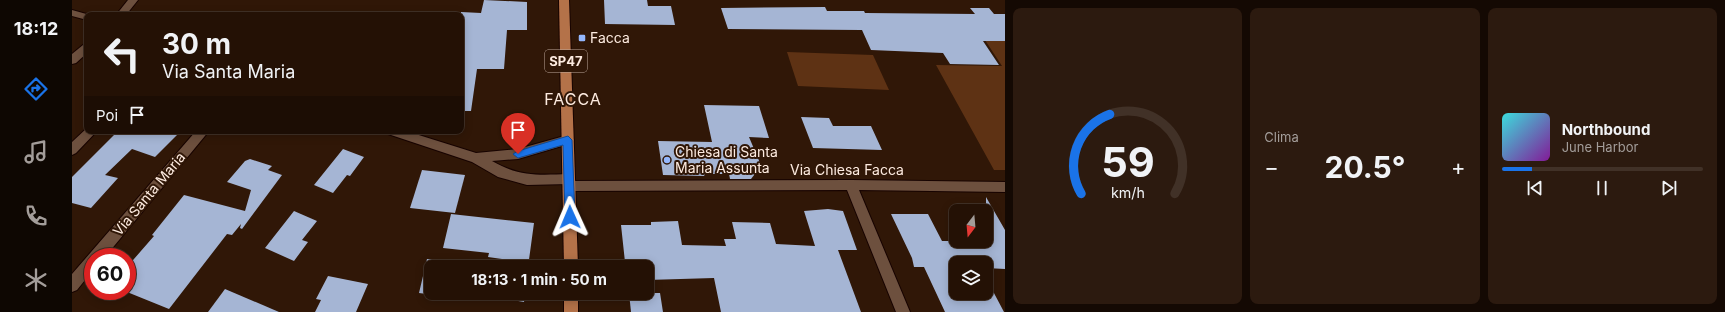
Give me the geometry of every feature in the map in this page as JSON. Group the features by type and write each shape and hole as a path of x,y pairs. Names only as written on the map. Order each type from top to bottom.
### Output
{"main road":[{"name":"SP47","path":"564,0 571,260"},
{"path":"571,300 571,312"}],"street":[{"path":"123,12 133,0"},
{"path":"72,13 84,16"},
{"path":"72,60 84,50"},
{"path":"72,150 88,134"},
{"name":"Via Santa Maria","path":"104,248 200,134"},
{"path":"401,134 476,158 502,173 527,180 569,182"},
{"path":"476,158 518,154 568,140"},
{"name":"Via Chiesa Facca","path":"569,182 1005,187"},
{"path":"851,185 903,312"},
{"path":"72,285 84,271"}],"shaded area":[{"path":"985,40 1005,40 1005,170 994,170 936,65 1002,66"},
{"path":"787,52 873,55 889,90 798,86"}],"building":[{"path":"484,0 527,2 527,30 507,30 504,69 477,69 471,111 464,111 464,12 481,13"},
{"path":"604,0 647,0 648,6 671,6 675,25 605,24"},
{"path":"825,7 827,11 864,11 865,13 975,14 970,8 989,8 994,14 1005,14 1005,41 983,41 999,65 950,64 943,53 871,50 862,30 728,29 721,8"},
{"path":"704,105 759,106 769,138 749,137 760,163 758,170 751,179 730,179 729,174 705,174 704,176 663,175 658,141 712,142"},
{"path":"801,117 829,118 833,126 871,126 882,150 813,148"},
{"path":"115,134 178,134 155,157 132,149 105,175 118,178 91,208 72,203 72,177"},
{"path":"343,149 364,157 350,176 347,175 333,193 314,185"},
{"path":"250,159 272,166 268,170 282,175 242,229 240,228 241,224 232,235 227,234 169,309 136,296 136,257 154,236 152,235 184,195 245,211 251,190 227,182 245,161"},
{"path":"422,170 465,175 455,213 410,208"},
{"path":"986,197 990,204 986,204"},
{"path":"828,209 843,211 857,250 838,250 861,312 721,312 714,278 654,280 654,260 625,260 621,225 651,225 651,222 678,221 682,245 726,246 724,239 736,239 732,222 770,223 776,244 815,246 804,211"},
{"path":"993,209 1005,230 1005,269 993,268 993,256 949,256 949,300 993,300 993,291 1004,312 945,312 924,267 914,267 912,258 891,214 928,214 942,241 949,241 949,248 993,248"},
{"path":"294,211 317,221 302,240 308,242 294,261 265,248"},
{"path":"451,214 534,223 529,260 502,260 488,257 489,253 443,248"},
{"path":"424,272 424,294 419,293"},
{"path":"328,276 368,284 356,312 315,312 321,300 316,299"},
{"path":"225,289 279,312 208,312"},
{"path":"654,293 660,293 663,312 631,312 630,300 654,300"},
{"path":"513,300 524,300 524,302"}],"place":[{"name":"Facca","path":"582,38"},
{"name":"Chiesa di Santa Maria Assunta","path":"667,160"}],"district":[{"name":"FACCA","path":"573,99"}],"route":[{"path":"518,154 568,140 570,217"}]}
